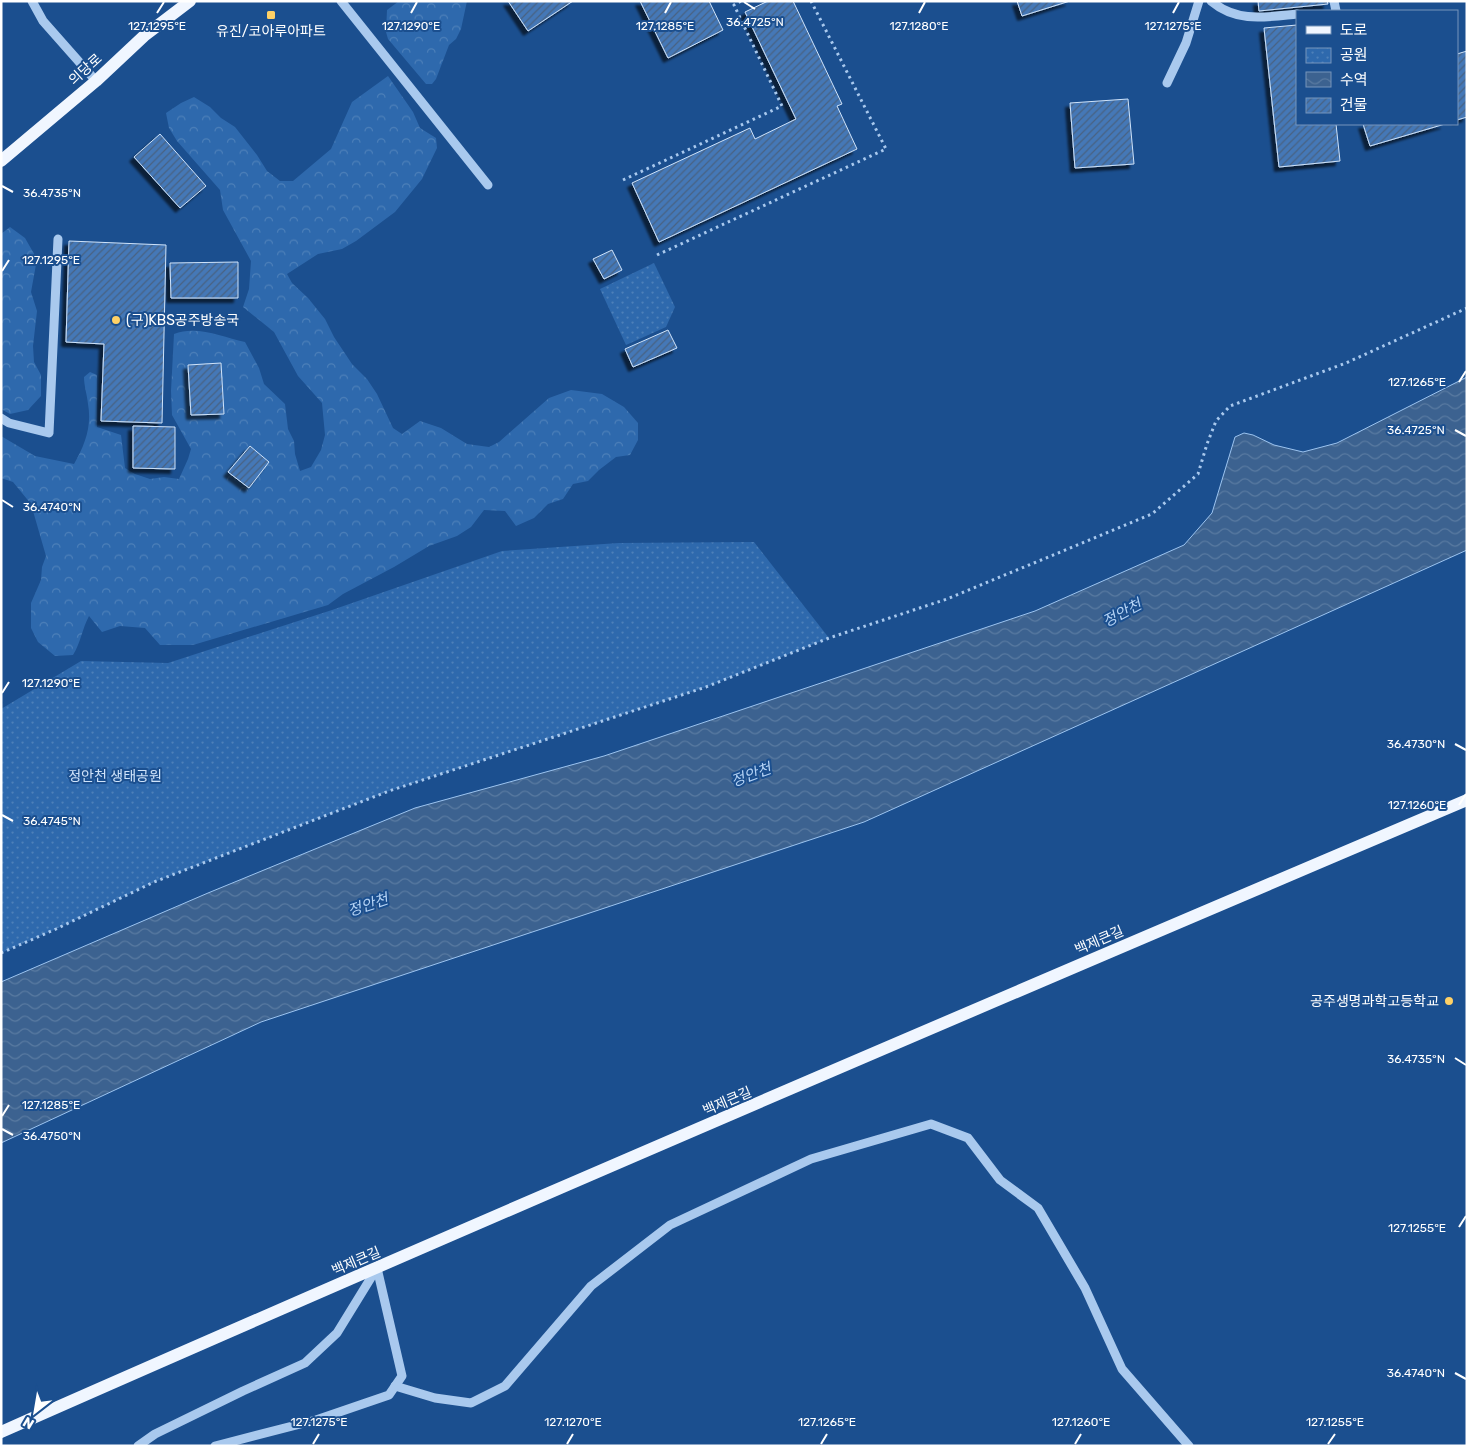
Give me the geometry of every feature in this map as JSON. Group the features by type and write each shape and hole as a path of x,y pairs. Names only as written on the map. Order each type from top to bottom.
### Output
{"main road":[{"name":"의당로","path":"1,161 96,81 144,36 190,1"},
{"name":"백제큰길","path":"1,1432 1200,913 1467,800"}],"street":[{"path":"32,1 43,21 96,81"},
{"path":"341,1 488,185"},
{"path":"1167,83 1186,43 1200,1"},
{"path":"1211,1 1220,9 1250,18 1296,14"},
{"path":"1,418 9,423 49,433 58,239"},
{"path":"395,1386 435,1398 471,1403 506,1386 591,1286 670,1225 811,1159 930,1124 968,1138 1000,1180 1038,1208 1085,1288 1122,1369 1189,1446"},
{"path":"215,1446 325,1416 389,1395 402,1376 377,1268"},
{"path":"138,1446 155,1434 305,1363 337,1333 377,1268"}],"path":[{"path":"623,180 782,106 734,5 741,1"},
{"path":"657,255 886,149 811,1"},
{"path":"1,953 154,882 390,791 706,687 829,638 947,599 1152,514 1198,474 1216,421 1230,406 1346,363 1467,308"}],"green space":[{"path":"399,1 467,1 461,29 456,39 449,45 436,79 432,84 426,84 388,39 386,32 387,10"},
{"path":"388,76 413,112 420,128 436,138 437,148 422,179 395,212 356,241 342,249 318,254 287,274 292,283 308,298 325,319 334,337 352,364 367,379 377,394 393,428 402,434 420,421 441,428 467,444 489,447 499,442 549,398 571,390 602,394 624,407 638,423 638,440 630,455 616,457 588,481 573,484 563,499 548,504 534,518 516,526 505,511 484,510 471,527 457,536 429,546 343,594 328,605 193,645 160,645 145,628 120,626 102,632 89,616 73,655 55,656 38,642 31,628 31,603 41,580 42,567 46,556 31,504 13,482 1,478 1,436 35,456 74,464 88,428 89,412 84,377 90,372 97,375 97,427 121,435 125,468 150,479 164,477 179,479 191,449 172,415 171,391 174,334 192,331 201,331 245,342 259,368 264,384 285,404 288,429 294,441 295,454 300,471 311,467 321,450 325,435 322,403 298,376 274,332 243,307 249,289 251,261 223,210 220,190 177,141 169,128 166,113 194,97 235,127 267,171 280,181 293,181 331,149 352,102"},
{"path":"10,227 25,238 37,259 31,292 37,311 33,346 34,362 41,375 41,396 28,410 10,414 1,409 1,234"},
{"path":"654,263 675,307 666,327 626,345 600,289"},
{"name":"정안천 생태공원","path":"754,542 829,638 706,687 389,791 154,882 1,953 1,709 81,661 168,663 332,610 502,551 619,543"}],"water":[{"name":"정안천","path":"1467,377 1467,550 864,822 261,1022 1,1143 1,982 208,893 415,808 604,756 1035,611 1184,545 1212,513 1235,437 1244,433 1274,445 1303,452 1337,443"}],"building":[{"path":"508,1 573,1 528,31"},
{"path":"640,1 709,1 723,30 668,58"},
{"path":"768,1 793,1 842,104 837,106 857,149 659,242 632,183 750,128 755,139 796,119 745,12"},
{"path":"1017,1 1070,1 1022,16"},
{"path":"1258,1 1327,1 1328,4 1259,11"},
{"path":"1296,25 1296,125 1336,125 1340,161 1279,167 1264,28"},
{"path":"1467,51 1467,117 1458,120 1458,54"},
{"path":"1128,99 1134,164 1075,168 1070,103"},
{"path":"1363,125 1442,125 1370,146"},
{"path":"160,134 206,186 180,208 134,157"},
{"name":"(구)KBS공주방송국","path":"69,241 166,245 162,423 101,421 104,344 66,342"},
{"path":"612,250 622,270 604,279 593,259"},
{"path":"238,262 238,298 171,298 170,263"},
{"path":"668,330 677,348 633,367 625,349"},
{"path":"221,363 224,414 191,415 188,365"},
{"path":"133,426 175,427 175,469 133,468"},
{"path":"250,446 269,462 249,488 228,472"}],"place":[{"name":"유진/코아루아파트","path":"271,15"},
{"name":"(구)KBS공주방송국","path":"116,320"},
{"name":"공주생명과학고등학교","path":"1449,1001"}]}
